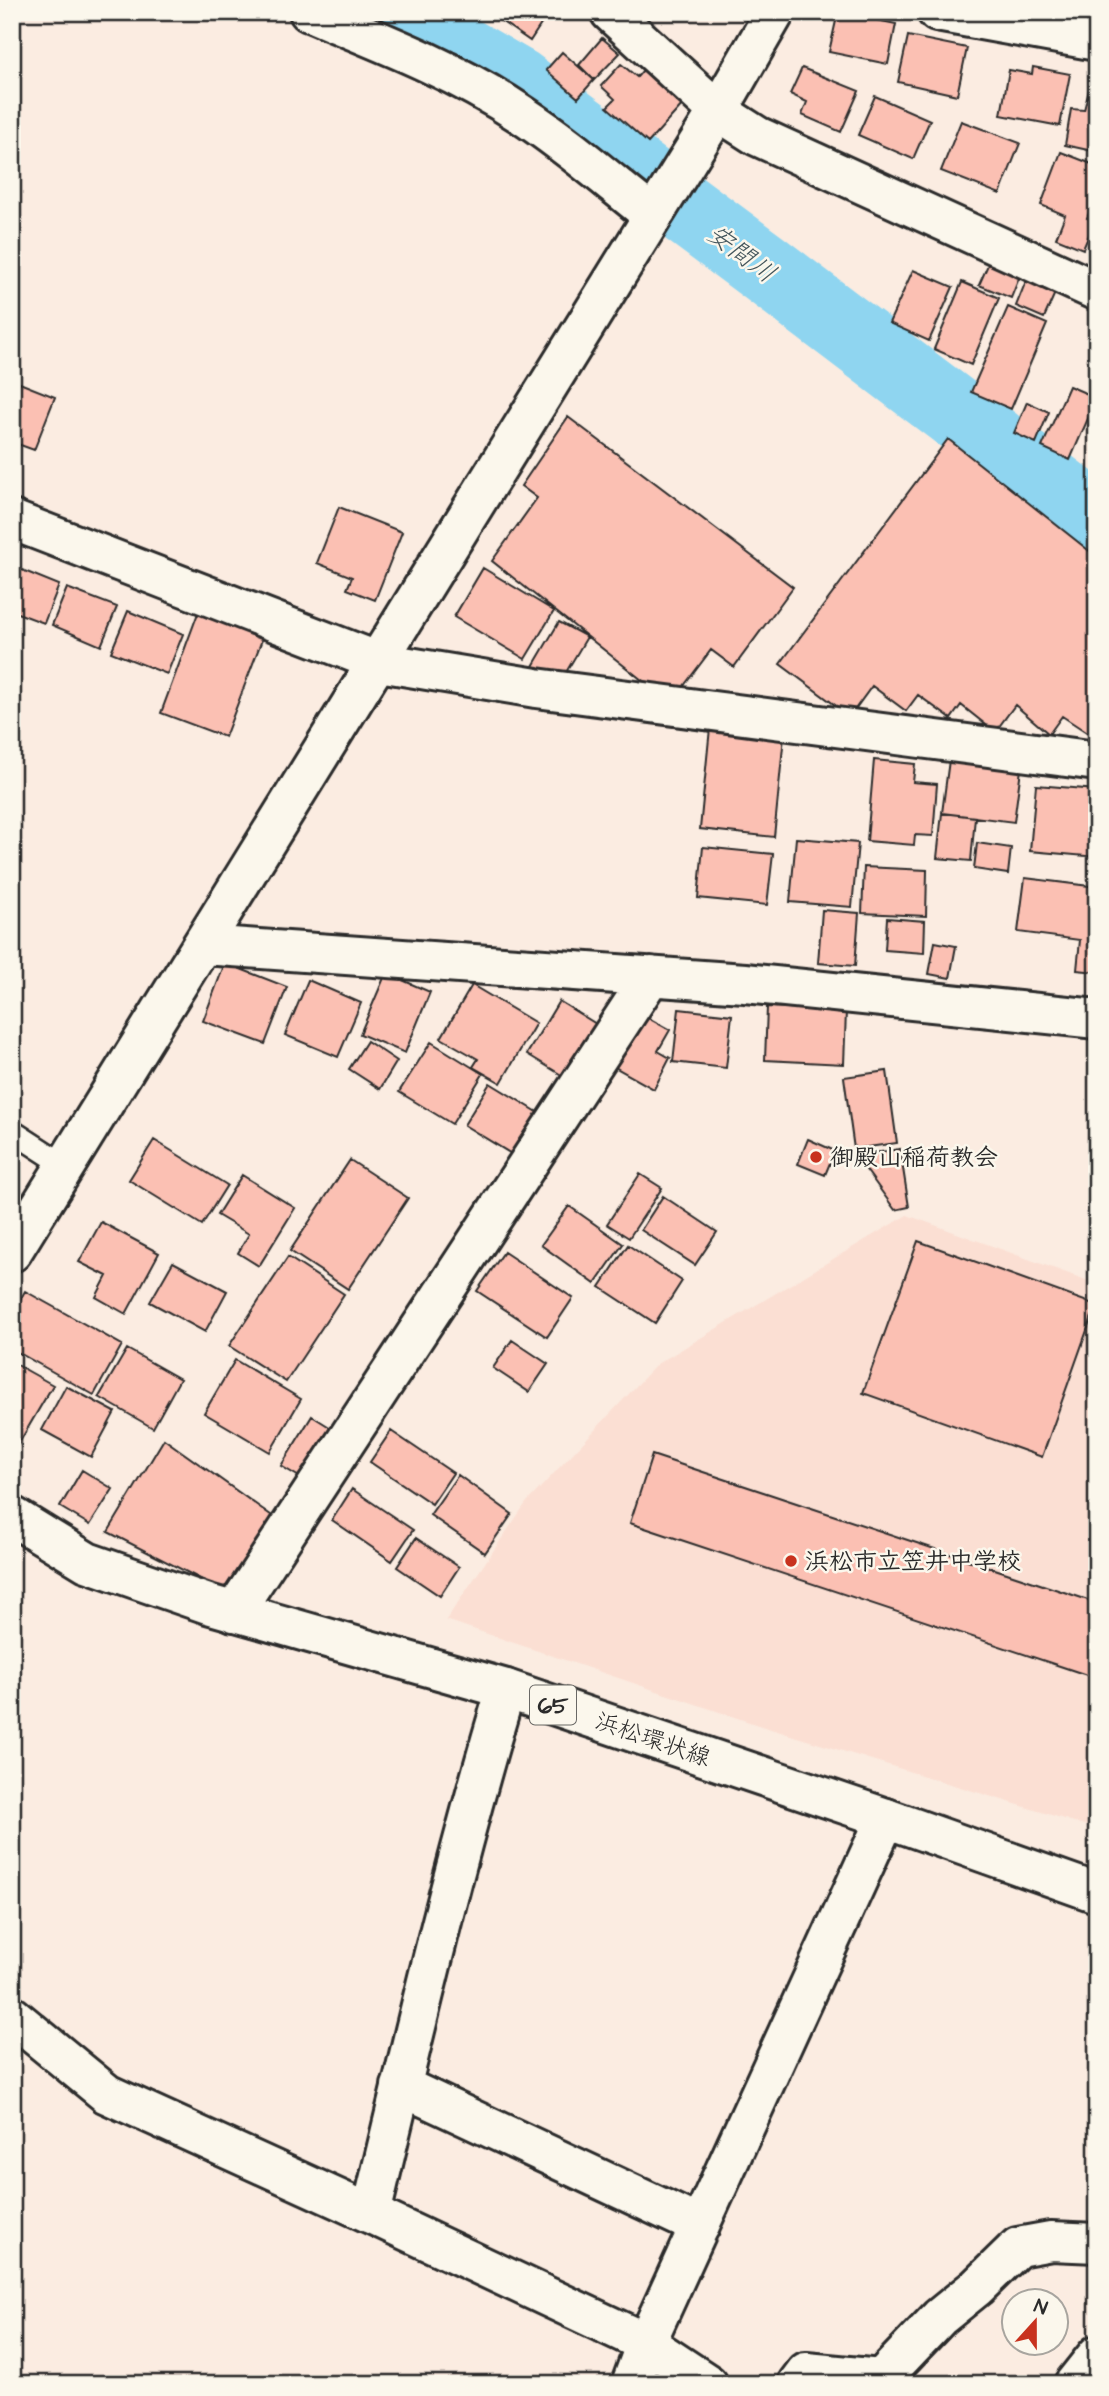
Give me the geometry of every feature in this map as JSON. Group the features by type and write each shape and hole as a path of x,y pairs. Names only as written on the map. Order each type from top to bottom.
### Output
{"street":[{"path":"309,12 421,58 475,86 522,114 653,214"},
{"path":"610,12 718,111 757,136 1097,291"},
{"path":"12,1252 379,662 435,565 718,111 775,12"},
{"path":"937,12 1097,41"},
{"path":"12,520 379,662 536,688 1097,761"},
{"path":"202,945 745,983 1097,1019"},
{"path":"234,1612 651,976"},
{"name":"浜松環状線","path":"12,1516 87,1562 234,1612 506,1689 1097,1893"},
{"path":"371,2214 484,1761 506,1689"},
{"path":"631,2384 646,2343 886,1818"},
{"path":"12,2016 107,2094 646,2343 708,2384"},
{"path":"401,2086 700,2226"},
{"path":"797,2384 806,2372 881,2379 940,2317 977,2287 1018,2247 1051,2241 1097,2242"}],"lane":[{"path":"12,1130 66,1166"}],"shaded area":[{"name":"浜松市立笠井中学校","path":"907,1215 1097,1284 1097,1829 761,1726 446,1620 526,1503 657,1364"}],"building":[{"path":"488,12 549,12 530,41"},
{"path":"838,12 896,24 888,64 829,52"},
{"path":"908,36 967,48 957,95 898,82"},
{"path":"602,38 620,53 594,80 579,65"},
{"path":"562,52 594,80 578,98 546,70"},
{"path":"621,64 637,77 643,70 683,104 648,143 607,107 615,99 601,86"},
{"path":"1033,67 1070,74 1060,126 1001,115 1009,70 1032,74"},
{"path":"802,68 859,91 841,132 802,115 807,102 790,94"},
{"path":"1089,90 1097,92 1097,152 1065,145 1071,109 1084,110"},
{"path":"875,96 930,120 913,159 858,135"},
{"path":"961,121 1020,143 1000,194 941,171"},
{"path":"1061,152 1097,166 1097,194 1087,218 1095,221 1083,249 1056,238 1065,215 1041,205"},
{"path":"990,260 1021,273 1011,298 979,285"},
{"path":"913,270 953,287 929,341 889,323"},
{"path":"1026,281 1055,293 1044,318 1016,306"},
{"path":"962,282 999,298 971,365 934,349"},
{"path":"1008,307 1047,324 1011,409 971,392"},
{"path":"12,380 55,397 34,450 12,442"},
{"path":"1069,386 1097,398 1070,460 1042,447"},
{"path":"1027,402 1049,412 1036,443 1014,433"},
{"path":"568,417 793,587 734,667 711,650 680,691 647,684 492,561 537,498 521,486"},
{"path":"948,439 1097,557 1097,739 1062,716 1049,734 1015,705 995,732 961,705 951,719 918,695 906,711 872,686 850,716 780,664"},
{"path":"339,507 402,532 375,600 347,589 352,577 317,563"},
{"path":"12,566 59,585 44,623 12,611"},
{"path":"483,568 554,611 525,659 454,617"},
{"path":"67,588 117,607 101,646 52,625"},
{"path":"128,611 183,634 167,674 111,652"},
{"path":"198,613 263,637 225,737 161,713"},
{"path":"559,622 587,637 562,679 529,673"},
{"path":"710,728 784,736 774,837 700,829"},
{"path":"874,760 915,764 913,782 937,784 933,836 915,835 914,845 867,841"},
{"path":"949,760 1021,769 1014,822 942,813"},
{"path":"1036,785 1097,790 1097,857 1030,851"},
{"path":"942,813 975,817 971,861 937,858"},
{"path":"796,838 858,843 852,907 790,902"},
{"path":"977,843 1011,848 1008,874 974,869"},
{"path":"703,847 773,854 767,905 698,898"},
{"path":"864,867 927,870 926,916 862,913"},
{"path":"1025,878 1097,887 1097,972 1077,970 1080,940 1018,932"},
{"path":"822,910 859,913 855,966 818,963"},
{"path":"887,918 925,921 924,953 885,950"},
{"path":"935,942 956,946 950,978 929,974"},
{"path":"225,963 287,987 265,1044 203,1021"},
{"path":"386,973 430,992 405,1053 360,1034"},
{"path":"308,980 361,1003 338,1057 285,1035"},
{"path":"472,985 536,1023 501,1083 473,1067 478,1059 441,1038"},
{"path":"559,1001 601,1027 568,1079 527,1054"},
{"path":"767,1007 846,1011 844,1064 765,1060"},
{"path":"679,1009 732,1015 726,1068 673,1062"},
{"path":"641,1014 670,1030 658,1051 670,1058 654,1089 613,1066"},
{"path":"367,1041 397,1061 380,1089 349,1069"},
{"path":"431,1042 483,1074 452,1124 399,1092"},
{"path":"887,1071 897,1143 854,1149 844,1077"},
{"path":"490,1083 544,1116 518,1158 464,1125"},
{"name":"御殿山稲荷教会","path":"808,1139 835,1151 825,1175 798,1164"},
{"path":"154,1140 227,1185 202,1225 129,1180"},
{"path":"900,1149 909,1207 895,1210 856,1156"},
{"path":"350,1160 408,1198 348,1289 290,1251"},
{"path":"640,1174 662,1188 629,1238 607,1224"},
{"path":"242,1175 295,1208 259,1266 238,1253 249,1234 217,1215"},
{"path":"663,1196 717,1232 695,1265 641,1230"},
{"path":"569,1206 623,1244 595,1284 541,1245"},
{"path":"101,1222 159,1253 126,1314 96,1297 107,1276 79,1262"},
{"path":"918,1241 1096,1305 1042,1457 863,1393"},
{"path":"628,1245 682,1281 655,1323 600,1287"},
{"path":"504,1252 573,1298 547,1337 477,1291"},
{"path":"288,1257 344,1294 286,1382 229,1346"},
{"path":"173,1262 227,1291 205,1332 150,1302"},
{"path":"25,1291 122,1345 94,1395 12,1349 12,1314"},
{"path":"512,1340 548,1364 529,1392 493,1368"},
{"path":"127,1349 180,1379 153,1428 99,1397"},
{"path":"235,1360 301,1399 270,1452 204,1413"},
{"path":"12,1362 53,1385 12,1455"},
{"path":"66,1386 115,1412 91,1457 42,1430"},
{"path":"312,1416 336,1431 306,1481 281,1466"},
{"path":"391,1431 453,1473 432,1504 370,1462"},
{"path":"164,1439 275,1518 232,1583 220,1589 108,1532"},
{"path":"652,1455 1097,1603 1096,1678 630,1523"},
{"path":"82,1470 113,1489 90,1525 60,1507"},
{"path":"458,1475 512,1514 485,1553 430,1515"},
{"path":"352,1489 413,1530 392,1561 332,1520"},
{"path":"416,1538 459,1567 440,1596 397,1567"}],"waterway":[{"name":"安間川","path":"372,12 448,44 517,84 1097,520"}],"place":[{"name":"御殿山稲荷教会","path":"816,1157"},
{"name":"浜松市立笠井中学校","path":"791,1561"}]}
